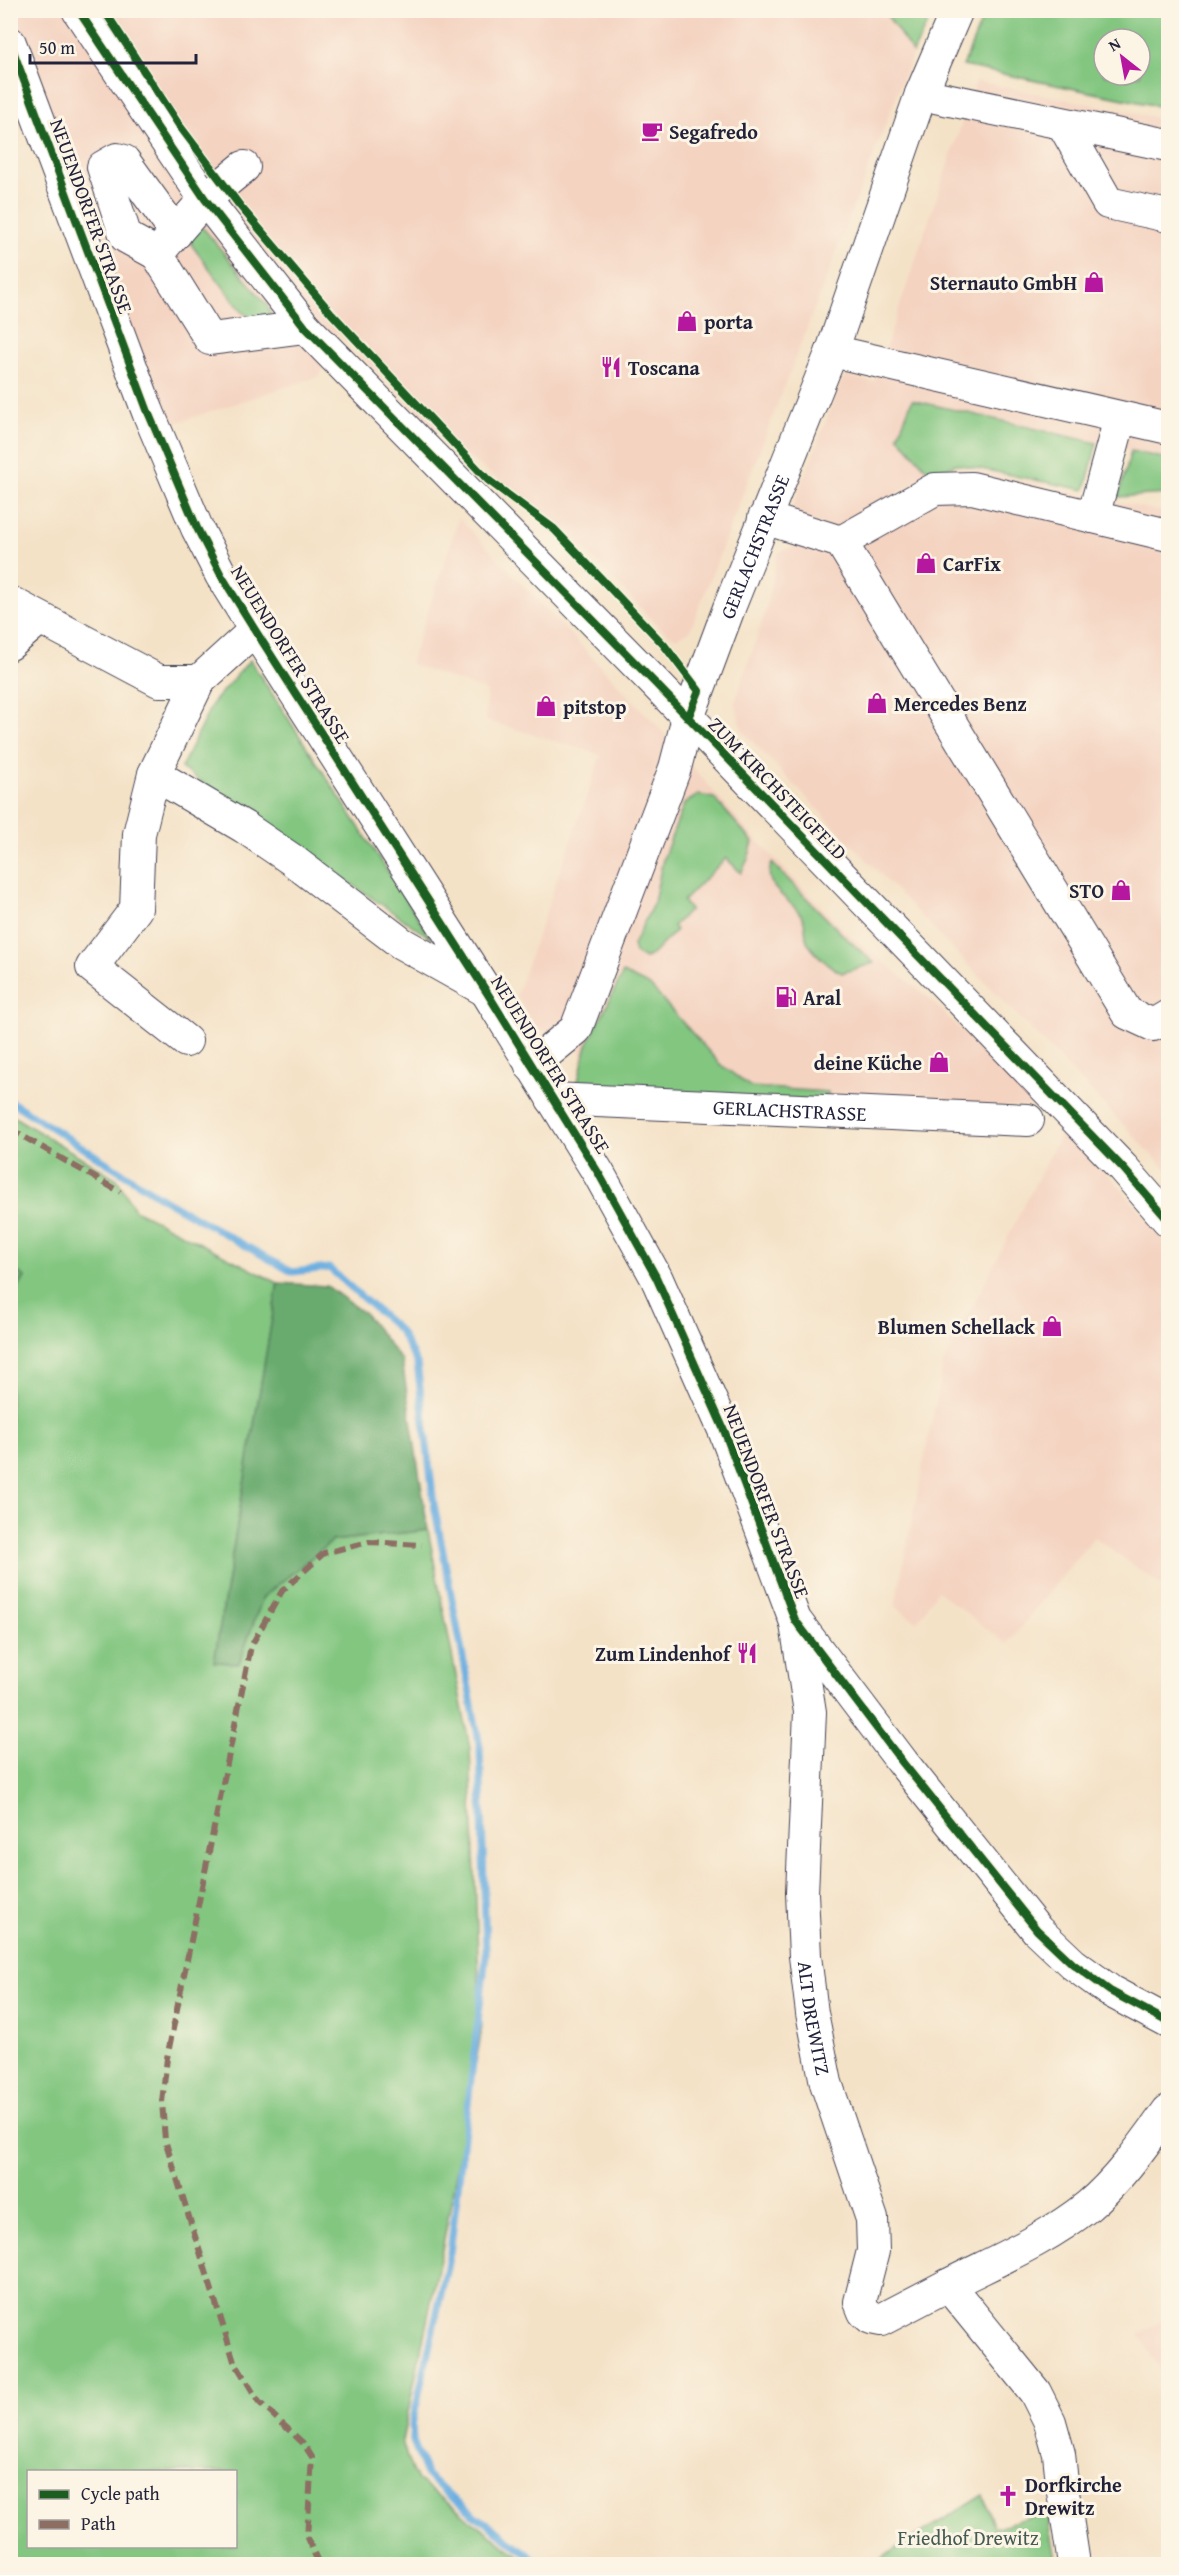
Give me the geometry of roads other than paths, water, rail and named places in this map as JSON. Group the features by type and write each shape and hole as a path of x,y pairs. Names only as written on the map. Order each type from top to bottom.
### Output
{"street":[{"name":"ZUM KIRCHSTEIGFELD","path":"78,10 205,199 305,327 688,718 1123,1168 1168,1220"},
{"name":"GERLACHSTRASSE","path":"531,1066 576,1029 675,768 688,718 764,518 832,351 921,94 957,10"},
{"name":"NEUENDORFER STRASSE","path":"10,43 152,422 197,528 221,575 255,630 486,991 599,1174 656,1277 724,1430 795,1620 903,1763 1037,1930 1073,1964 1110,1991 1168,2022"},
{"path":"921,94 1168,145"},
{"path":"1064,124 1108,203 1168,216"},
{"path":"244,167 205,199 166,243 210,339 305,327"},
{"path":"832,351 1168,428"},
{"path":"1093,517 1120,418"},
{"path":"841,542 934,489 972,488 1168,535"},
{"path":"764,518 841,542 1127,1013 1153,1025 1168,1016"},
{"path":"10,602 159,681 199,681"},
{"path":"10,644 39,619"},
{"path":"186,1041 92,967 136,909 140,834 154,774 199,681 255,630"},
{"path":"154,774 244,827 291,859 400,943 486,991"},
{"name":"GERLACHSTRASSE","path":"552,1099 1028,1120"},
{"name":"ALT DREWITZ","path":"795,1620 810,1712 802,1893 805,1956 812,2013 826,2083 872,2218 873,2251 860,2302 864,2312 871,2318 881,2320 1039,2239 1089,2205 1114,2180 1168,2111"},
{"path":"948,2285 1035,2392 1050,2422 1059,2454 1074,2565"}],"waterway":[{"path":"10,1101 165,1200 292,1272 329,1268 399,1330 417,1363 434,1504 480,1747 486,1955 450,2253 412,2425 413,2441 426,2474 448,2495 541,2564"}],"place":[{"name":"Segafredo","path":"652,131"},
{"name":"Sternauto GmbH","path":"1094,282"},
{"name":"porta","path":"687,321"},
{"name":"Toscana","path":"611,367"},
{"name":"CarFix","path":"926,563"},
{"name":"Mercedes Benz","path":"877,703"},
{"name":"pitstop","path":"546,706"},
{"name":"STO","path":"1121,890"},
{"name":"Aral","path":"786,997"},
{"name":"deine Küche","path":"939,1062"},
{"name":"Blumen Schellack","path":"1052,1326"},
{"name":"Zum Lindenhof","path":"747,1653"},
{"name":"Dorfkirche Drewitz","path":"1008,2496"}],"park label":[{"name":"Friedhof Drewitz","path":"968,2537"}]}
